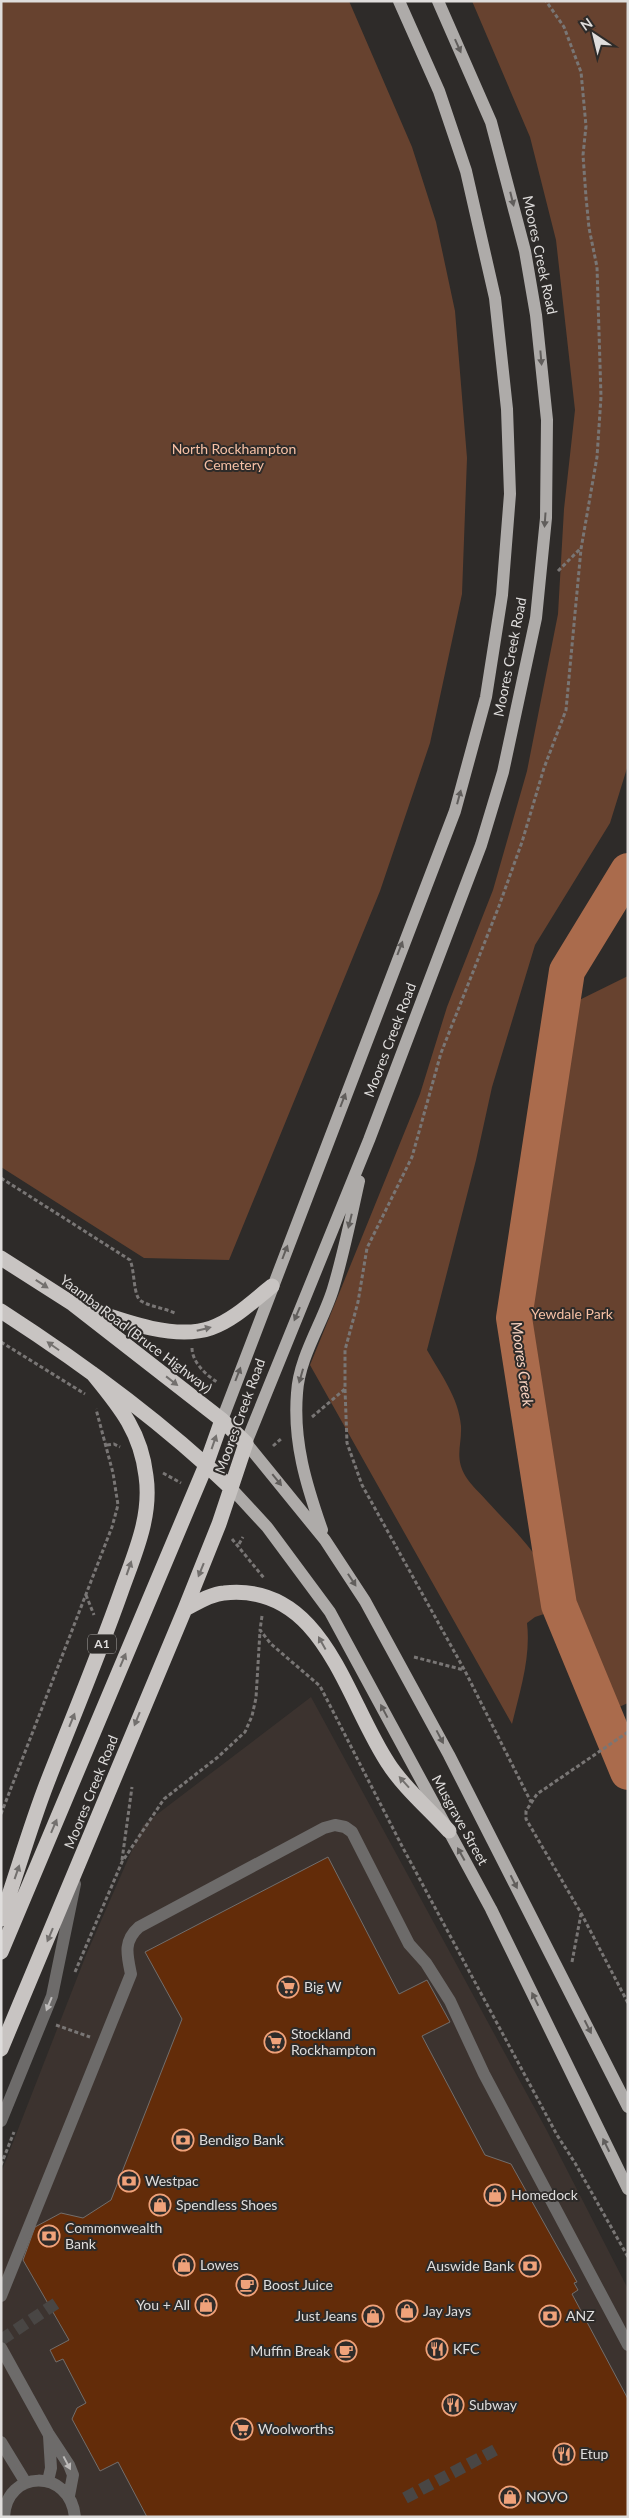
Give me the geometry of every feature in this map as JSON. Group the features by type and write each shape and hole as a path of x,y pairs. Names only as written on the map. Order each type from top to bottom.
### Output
{"highway":[{"name":"Yaamba Road (Bruce Highway)","path":"1,1258 73,1304 222,1420 246,1443"},
{"path":"73,1304 132,1324 193,1332 212,1328 227,1320 272,1286"},
{"name":"A1","path":"1,1311 93,1374 206,1465 231,1488"},
{"name":"A1","path":"1,1919 46,1785 103,1642 144,1527 148,1502 146,1475 138,1443 128,1417 93,1374"},
{"name":"Moores Creek Road","path":"1,1952 206,1465 222,1420"},
{"name":"Moores Creek Road","path":"1,2049 77,1871 185,1608 231,1488 246,1443"},
{"path":"185,1608 223,1593 263,1595 294,1610 318,1635 388,1764 449,1831"}],"main road":[{"name":"Moores Creek Road","path":"222,1420 455,811 486,697 502,595 510,494 507,409 495,298 466,171 439,92 399,1"},
{"name":"Moores Creek Road","path":"246,1443 369,1140 481,845 503,772 536,618 546,518 546,420 536,315 525,251 491,122 438,1"},
{"path":"326,1540 306,1483 298,1451 297,1390 305,1362 333,1289 369,1140"},
{"name":"Musgrave Street","path":"246,1443 326,1540 365,1601 449,1755 628,2107"},
{"name":"Musgrave Street","path":"231,1488 266,1527 330,1612 491,1909 628,2188"}],"lane":[{"path":"1,2296 131,1974 126,1951 132,1934 139,1927 324,1828 335,1825 345,1827 352,1832 409,1944 426,1963 450,2001 484,2074 628,2345"},
{"path":"1,2121 52,1996 77,1871"},
{"path":"1,2348 48,2433 70,2465 72,2475 69,2496"},
{"path":"48,2433 51,2468 48,2481"},
{"path":"1,2442 26,2482"},
{"path":"3,2507 17,2488 26,2482 48,2481 63,2489 69,2496 74,2506 75,2517"}],"path":[{"path":"539,590 581,548"},
{"path":"1,1178 130,1260 135,1276 136,1296 141,1301 178,1314"},
{"path":"1,1342 88,1396"},
{"path":"192,1345 192,1356 209,1377 217,1382"},
{"path":"346,1389 348,1443 362,1485 465,1670 531,1802"},
{"path":"1,1814 112,1527 118,1505 107,1445 99,1414 92,1402"},
{"path":"107,1445 114,1444 124,1449"},
{"path":"158,1470 180,1483"},
{"path":"239,1544 243,1537"},
{"path":"231,1538 239,1544 264,1576 264,1583"},
{"path":"72,1981 122,1862 164,1799 218,1757 245,1732 252,1716 256,1698 262,1616"},
{"path":"260,1630 271,1644 320,1686 403,1848 556,2135 575,2163 628,2257"},
{"path":"394,1652 465,1670"},
{"path":"628,1732 593,1754 537,1794 526,1811 526,1819 581,1913 628,2003"},
{"path":"567,1987 581,1913"},
{"path":"51,2034 58,2016"},
{"path":"55,2025 104,2042"},
{"path":"1,2164 16,2127"}],"shaded area":[{"name":"Stockland Rockhampton","path":"311,1697 546,2129 628,2289 628,2517 1,2517 1,2173 86,1955 143,1825"}],"green space":[{"name":"North Rockhampton Cemetery","path":"1,1 349,1 412,147 436,222 455,311 467,458 462,594 430,743 380,891 229,1260 144,1258 1,1167"},
{"path":"472,1 626,1 628,22 628,765 610,823 535,945 492,1087 476,1160 427,1350 448,1386 457,1406 461,1426 459,1457 462,1470 473,1486 531,1550 549,1579 554,1594 556,1610 535,1617 527,1623 526,1661 512,1724 310,1365 420,1094 447,1007 493,890 527,771 558,614 564,509 575,410 556,240 530,137"},
{"name":"Yewdale Park","path":"628,976 628,1703 603,1714 559,1605 514,1318 561,1009"}],"building":[{"name":"Stockland Rockhampton","path":"328,1857 399,1994 427,1980 450,2022 422,2036 485,2155 511,2164 577,2282 574,2283 578,2290 572,2294 628,2399 628,2517 147,2517 118,2462 100,2471 72,2419 77,2408 86,2403 63,2359 56,2362 50,2350 69,2340 23,2260 35,2227 61,2213 83,2218 111,2200 182,2019 145,1952"}],"waterway":[{"name":"Moores Creek","path":"628,871 567,971 514,1318 559,1605 628,1772"}],"tunnel":[{"path":"1,2340 58,2302"},
{"path":"405,2498 497,2449"}],"place":[{"name":"Big W","path":"288,1987"},
{"name":"Stockland Rockhampton","path":"275,2042"},
{"name":"Bendigo Bank","path":"183,2140"},
{"name":"Westpac","path":"129,2181"},
{"name":"Homedock","path":"495,2195"},
{"name":"Spendless Shoes","path":"160,2205"},
{"name":"Commonwealth Bank","path":"49,2236"},
{"name":"Lowes","path":"184,2265"},
{"name":"Auswide Bank","path":"530,2266"},
{"name":"Boost Juice","path":"247,2285"},
{"name":"You + All","path":"206,2305"},
{"name":"Jay Jays","path":"407,2311"},
{"name":"Just Jeans","path":"373,2316"},
{"name":"ANZ","path":"550,2316"},
{"name":"KFC","path":"437,2349"},
{"name":"Muffin Break","path":"346,2351"},
{"name":"Subway","path":"453,2405"},
{"name":"Woolworths","path":"242,2429"},
{"name":"Etup","path":"564,2454"},
{"name":"NOVO","path":"510,2497"}]}
